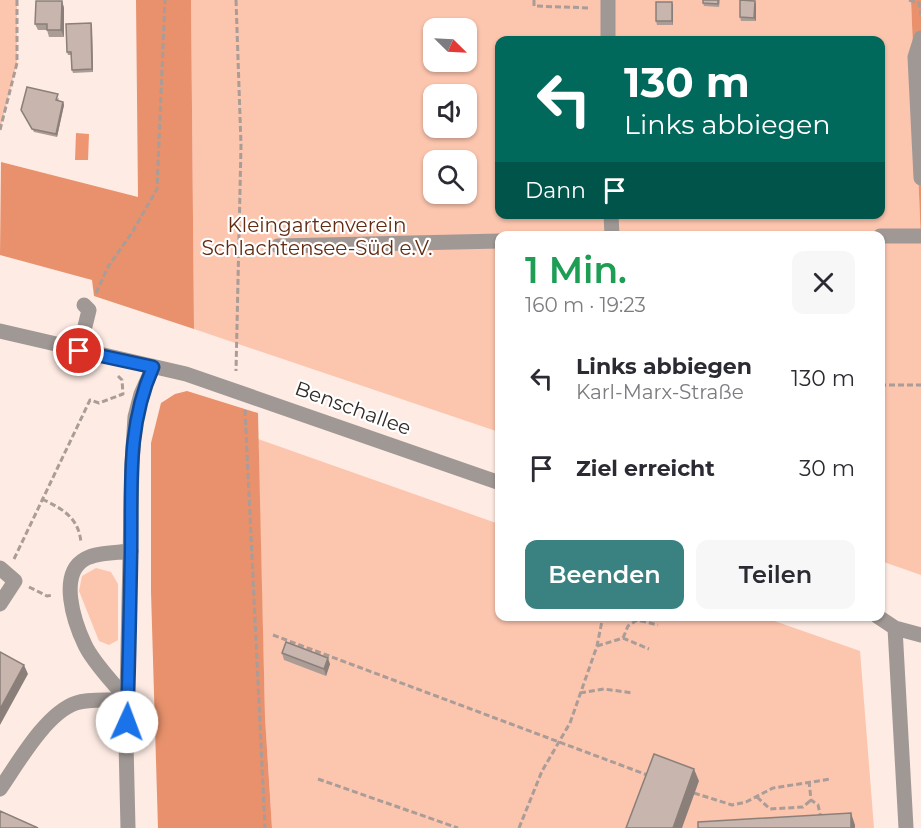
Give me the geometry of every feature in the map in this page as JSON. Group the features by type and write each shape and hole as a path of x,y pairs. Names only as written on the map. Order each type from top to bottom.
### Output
{"street":[{"path":"608,4 608,36"},
{"path":"921,38 915,57 921,178"},
{"path":"885,237 921,236"},
{"path":"278,246 495,241"},
{"path":"79,351 86,307"},
{"name":"Benschallee","path":"0,331 191,375 495,481"},
{"path":"128,828 127,700 132,464 135,417 141,394 153,367"},
{"path":"127,700 85,645 70,593 70,576 83,560 91,556 131,551"},
{"path":"0,568 15,581 0,604"},
{"path":"884,621 895,628 921,635"},
{"path":"895,628 906,828"},
{"path":"0,789 34,741 58,715 74,703 127,700"}],"path":[{"path":"0,130 18,63 17,0"},
{"path":"86,307 157,189 165,0"},
{"path":"236,0 241,145 236,371"},
{"path":"534,0 534,6 608,4"},
{"path":"909,0 920,3 921,15"},
{"path":"70,593 47,596 15,581 14,559 90,400 99,403 123,394 122,380 114,372"},
{"path":"885,385 921,385"},
{"path":"245,406 265,828"},
{"path":"42,499 61,508 80,528 83,560"},
{"path":"519,828 542,771 570,723 597,646 602,621"},
{"path":"623,638 628,626 636,621"},
{"path":"641,621 658,625"},
{"path":"273,635 655,777"},
{"path":"597,646 623,638 649,649"},
{"path":"580,693 604,689 633,693"},
{"path":"318,779 458,828"},
{"path":"694,793 732,805 773,788 831,779"},
{"path":"809,782 811,800 818,805 822,821"},
{"path":"757,796 770,809 803,807 811,800"}],"green space":[{"path":"0,0 17,0 17,63 0,130"},
{"name":"Kleingartenverein Schlachtensee-Süd e.V.","path":"191,0 911,0 921,243 921,575 885,562 885,231 495,231 495,431 194,329"},
{"path":"258,439 495,523 495,621 774,621 860,651 874,828 272,828 265,717"},
{"path":"96,568 111,572 118,584 118,640 109,645 99,641 79,591 82,576"}],"shaded area":[{"path":"136,0 191,0 194,329 94,296 92,280 0,255 1,162 138,197"},
{"path":"911,0 921,0 921,243"},
{"path":"76,133 89,134 88,160 75,160"},
{"path":"187,391 258,413 265,717 272,828 158,828 151,592 151,443 161,403 175,394"}],"building":[{"path":"703,0 718,0 718,4 703,3"},
{"path":"740,0 755,1 754,18 740,17"},
{"path":"36,1 62,1 61,30 47,30 47,24 35,24"},
{"path":"656,2 672,2 672,21 656,21"},
{"path":"91,23 92,69 72,70 71,52 67,52 66,24"},
{"path":"27,87 58,94 56,100 63,102 56,134 32,129 21,110"},
{"path":"286,642 328,658 324,669 282,653"},
{"path":"0,652 24,665 0,709"},
{"path":"654,754 694,769 673,828 626,828"},
{"path":"0,811 38,828 0,828"},
{"path":"851,813 851,828 698,828 698,822"}],"route":[{"path":"79,351 153,367 141,394 135,417 127,722"}]}
